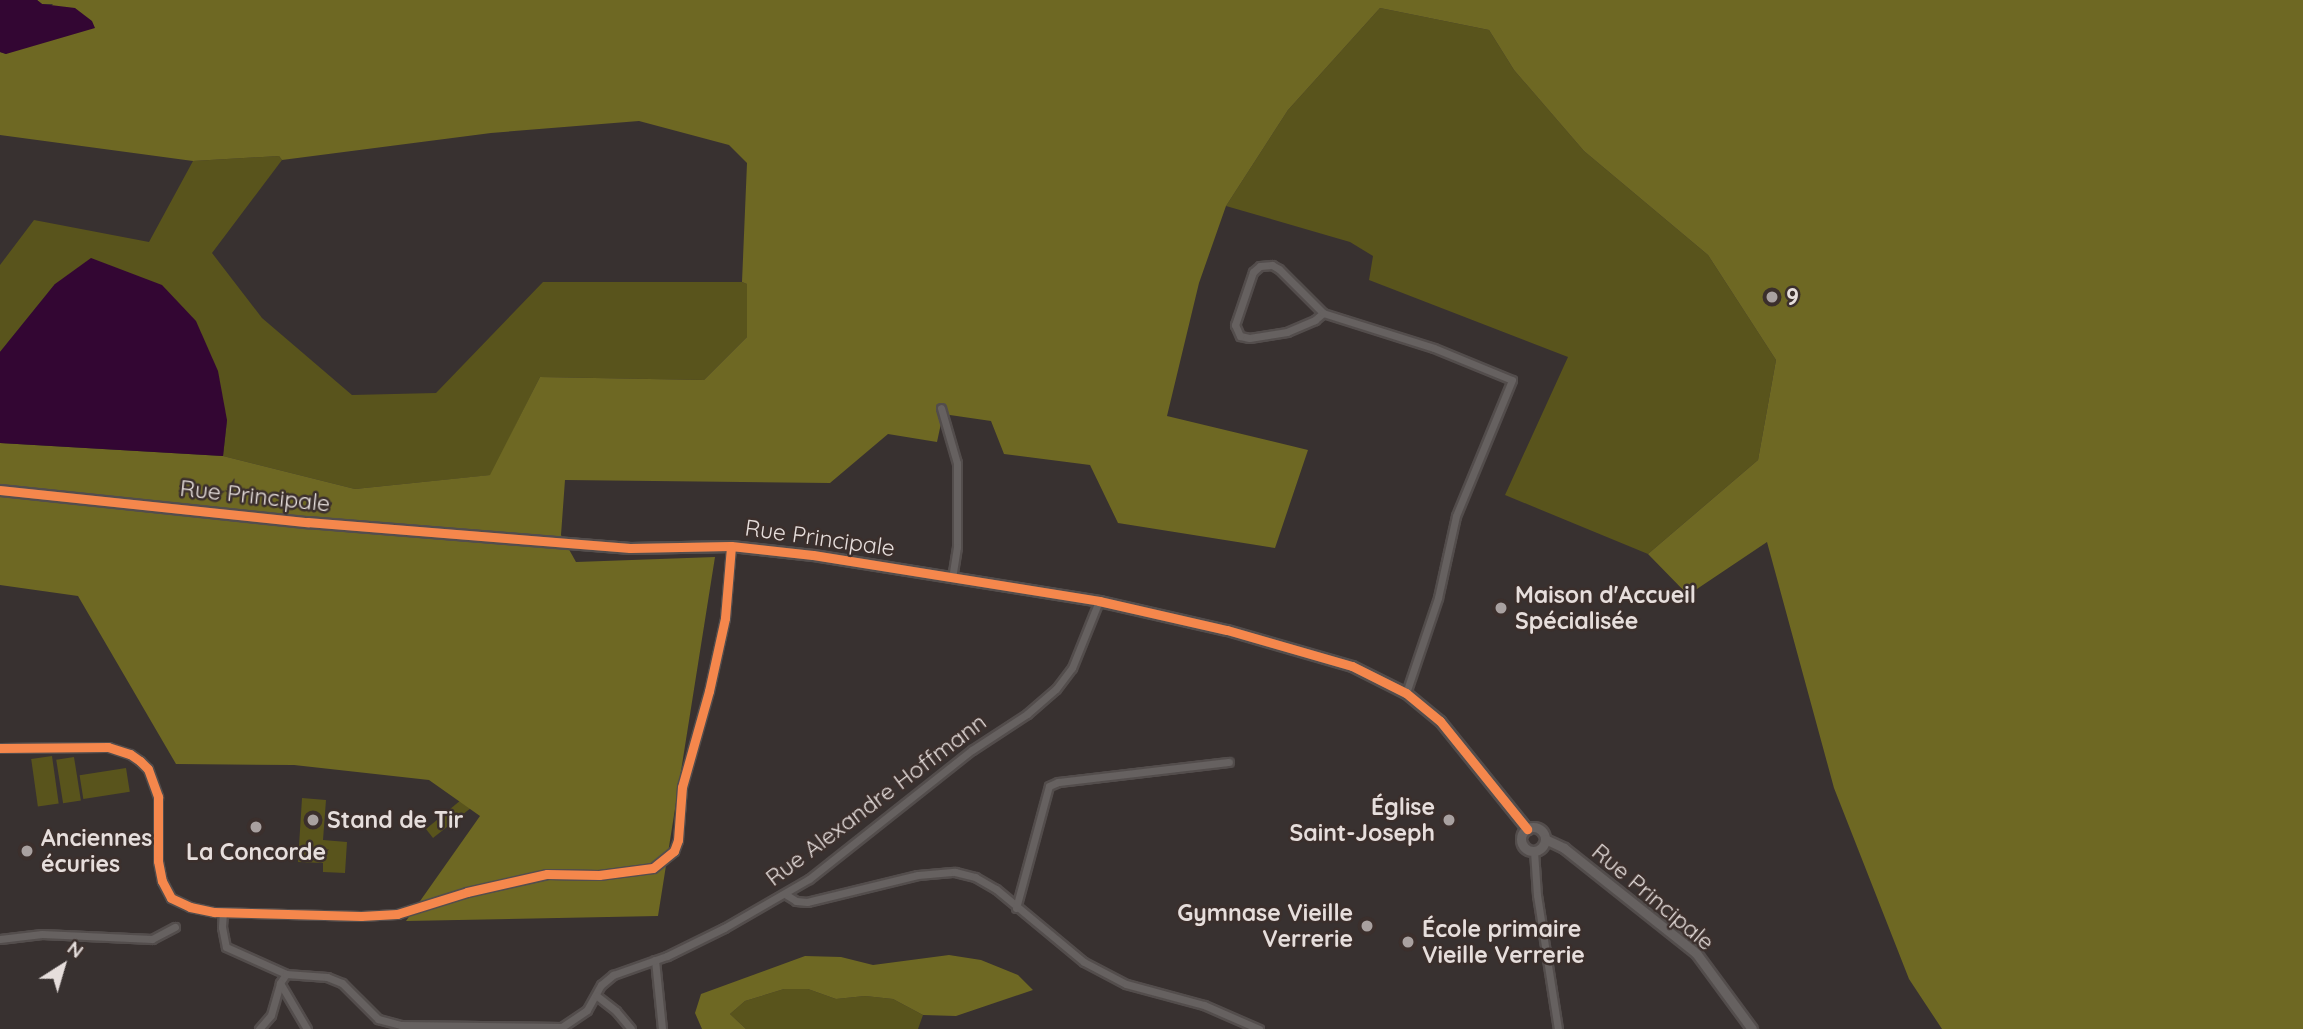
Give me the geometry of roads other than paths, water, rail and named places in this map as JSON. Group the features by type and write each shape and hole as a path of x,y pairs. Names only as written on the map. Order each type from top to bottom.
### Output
{"street":[{"path":"1323,313 1315,320 1287,332 1249,338 1240,336 1235,325 1253,272 1260,266 1272,265 1323,313 1434,348 1513,380 1457,516 1438,598 1406,693"},
{"path":"941,408 957,463 957,547 952,577"},
{"name":"Rue Principale","path":"0,490 307,522 629,548 731,546 1099,601 1227,630 1320,656 1378,676 1406,693 1440,721 1527,829"},
{"path":"0,748 108,747 130,754 139,761 148,769 155,785 158,861 162,881 171,898 190,907 223,912 361,916 397,914 467,892 528,877 547,874 637,872 653,868 665,859 678,840 682,787 726,618 731,546"},
{"name":"Rue Alexandre Hoffmann","path":"223,912 222,927 226,947 286,974 327,978 342,983 378,1019 401,1025 562,1027 587,1010 606,979 724,928 809,879 972,750 1027,714 1056,689 1081,651 1099,601"},
{"path":"1016,908 1049,786 1229,762"},
{"path":"1527,829 1539,829 1545,839 1542,847 1534,851 1528,850 1521,843 1521,836 1527,829"},
{"name":"Rue Principale","path":"1545,839 1564,848 1696,953 1752,1029"},
{"path":"1534,851 1537,895 1558,1029"},
{"path":"785,894 796,901 807,902 918,875 954,872 975,877 996,889 1084,962 1126,984 1204,1005 1259,1029"},
{"path":"0,939 42,934 152,940 175,927"},
{"path":"655,960 662,1029"},
{"path":"259,1029 271,1015 280,983 286,974"},
{"path":"280,983 307,1029"},
{"path":"597,996 616,1011 631,1029"}],"place":[{"name":"9","path":"1772,297"},
{"name":"Maison d'Accueil Spécialisée","path":"1501,608"},
{"name":"Stand de Tir","path":"313,820"},
{"name":"Église Saint-Joseph","path":"1449,820"},
{"name":"La Concorde","path":"256,827"},
{"name":"Anciennes écuries","path":"27,851"},
{"name":"Gymnase Vieille Verrerie","path":"1367,926"},
{"name":"École primaire Vieille Verrerie","path":"1408,942"}]}
